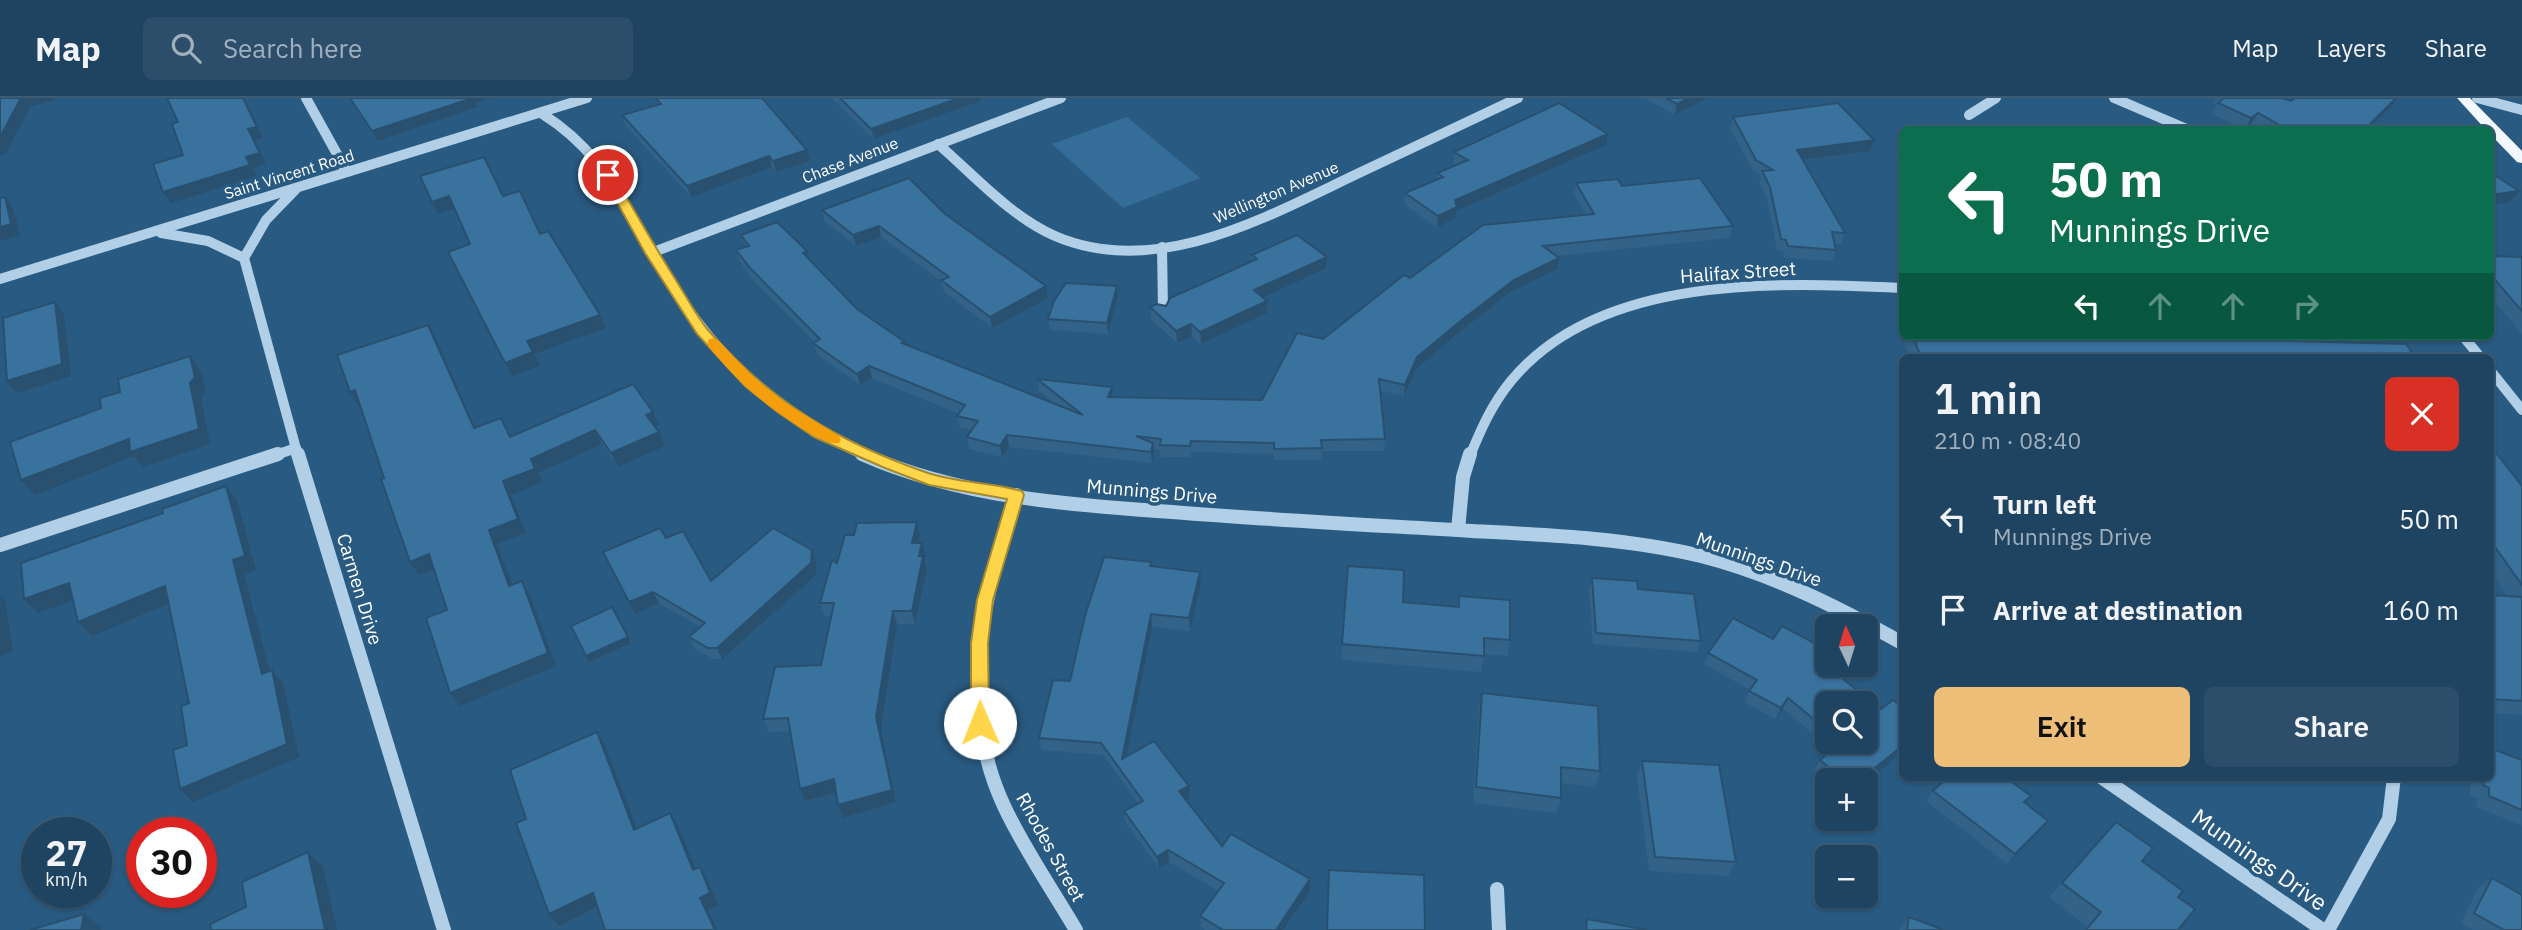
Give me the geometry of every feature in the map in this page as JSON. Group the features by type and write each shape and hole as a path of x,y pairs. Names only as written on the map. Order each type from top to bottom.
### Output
{"main road":[{"path":"2463,98 2490,126"},
{"path":"2494,130 2522,159"}],"street":[{"path":"306,98 347,172"},
{"name":"Saint Vincent Road","path":"0,279 587,98"},
{"name":"Chase Avenue","path":"651,253 1061,98"},
{"name":"Wellington Avenue","path":"938,144 1024,216 1058,237 1099,247 1129,250 1162,247 1212,237 1263,218 1518,98"},
{"path":"1969,116 1996,98"},
{"path":"2114,98 2180,126"},
{"path":"2477,98 2522,110"},
{"name":"Munnings Drive","path":"541,113 573,135 608,175 651,253 702,331 725,357 750,382 810,427 870,457 929,479 1016,495 1147,511 1634,544 1703,557 1801,591 1855,616 1899,641"},
{"path":"152,233 194,237 222,246 244,258 263,223 279,203 296,189"},
{"path":"1162,247 1163,310"},
{"name":"Carmen Drive","path":"244,258 296,448 444,930"},
{"name":"Halifax Street","path":"1458,530 1463,474 1491,406 1525,364 1551,343 1621,308 1698,289 1757,284 1899,288"},
{"path":"2466,340 2478,354"},
{"path":"2494,375 2522,410"},
{"path":"0,545 296,448"},
{"name":"Rhodes Street","path":"1016,495 985,600 979,643 980,723 1003,804 1076,930"},
{"name":"Munnings Drive","path":"2107,781 2325,930"},
{"path":"2325,930 2389,819 2394,781"},
{"path":"1497,889 1499,930"}],"shaded area":[{"path":"1127,117 1200,178 1123,208 1052,144"}],"building":[{"path":"0,98 21,98 0,137"},
{"path":"167,98 243,98 257,127 248,129 260,153 246,157 250,165 163,192 153,164 183,155 172,124 178,122"},
{"path":"350,98 473,98 372,131"},
{"path":"656,98 762,98 807,150 773,161 769,156 687,186 622,115 661,104"},
{"path":"840,98 959,98 871,129"},
{"path":"1666,98 1689,98 1677,104"},
{"path":"2224,98 2282,98 2291,101 2295,98 2396,98 2368,126 2281,126 2258,113 2251,118 2218,103"},
{"path":"1559,103 1608,134 1455,200 1457,207 1438,216 1405,193 1443,177 1437,173 1468,160 1454,152"},
{"path":"1838,103 1874,140 1797,150 1845,233 1832,232 1836,250 1788,246 1786,240 1781,239 1770,187 1762,171 1773,170 1756,160 1733,117"},
{"path":"484,157 503,196 520,191 540,234 548,231 600,315 527,341 533,352 505,363 448,252 470,244 449,196 432,202 420,176"},
{"path":"2494,175 2519,191 2494,194"},
{"path":"909,178 945,214 1046,286 990,317 941,280 949,277 879,226 853,235 822,210"},
{"path":"1700,178 1733,226 1543,246 1559,258 1514,280 1463,319 1417,357 1405,385 1379,379 1385,439 1321,440 1322,448 1274,449 1274,443 1191,441 1190,446 1160,445 1161,439 1136,436 1153,443 1151,452 1007,435 1000,446 967,437 978,421 957,416 965,405 869,366 857,374 813,343 820,339 750,268 736,250 749,246 741,235 777,222 807,251 803,253 857,309 905,342 902,343 1083,415 1037,379 1112,387 1108,397 1262,400 1297,333 1323,339 1404,275 1410,278 1483,225 1594,214 1576,183 1618,179 1622,186"},
{"path":"5,197 11,224 0,227 0,198"},
{"path":"1297,235 1327,257 1254,290 1267,301 1200,332 1191,324 1176,331 1150,307 1157,304 1166,306 1170,298 1257,259 1252,255"},
{"path":"2494,256 2522,257 2522,311 2494,279"},
{"path":"1066,283 1117,286 1107,323 1048,319 1054,301"},
{"path":"55,302 62,364 7,381 3,318"},
{"path":"428,325 474,428 501,418 510,437 633,384 653,412 646,415 659,432 611,453 595,430 531,459 535,469 503,481 518,519 489,530 509,586 522,581 548,653 450,693 426,618 447,610 429,554 410,562 381,479 384,478 355,390 350,392 337,355"},
{"path":"1915,340 2277,340 2406,344 2413,354 1920,354"},
{"path":"190,356 195,377 190,383 199,429 130,452 129,439 21,480 10,442 101,408 100,398 120,392 118,379"},
{"path":"2494,450 2522,486 2522,585 2494,546"},
{"path":"226,486 245,556 233,560 262,674 272,670 287,744 180,789 173,750 187,745 181,706 189,703 165,586 78,622 69,583 24,599 21,563 163,513 162,509"},
{"path":"917,522 912,543 922,543 919,556 923,556 912,611 893,611 876,717 892,790 838,805 834,779 800,789 788,718 763,719 775,667 821,665 834,603 820,603 832,560 837,563 845,535 854,535 857,523"},
{"path":"660,528 666,538 683,531 711,581 773,528 812,550 811,563 717,648 708,648 689,637 705,623 653,592 629,602 603,552"},
{"path":"1104,557 1152,562 1150,566 1200,572 1189,618 1151,614 1122,759 1154,741 1189,786 1179,791 1222,846 1231,834 1310,879 1276,930 1223,930 1200,916 1224,883 1168,850 1157,857 1124,811 1143,801 1101,743 1039,738 1053,680 1070,681 1085,616"},
{"path":"1348,566 1404,570 1403,602 1459,607 1459,596 1510,600 1510,640 1484,638 1484,656 1342,644"},
{"path":"1592,578 1637,581 1638,589 1694,594 1701,641 1596,633"},
{"path":"2494,595 2522,597 2522,701 2494,699"},
{"path":"612,607 628,637 586,656 571,626"},
{"path":"1733,618 1773,639 1782,626 1815,643 1815,677 1840,677 1858,691 1815,691 1815,720 1788,698 1781,708 1749,691 1757,680 1708,653"},
{"path":"1482,693 1598,706 1600,771 1561,767 1561,798 1476,787"},
{"path":"1893,700 1899,705 1899,748 1875,768 1830,768 1820,760 1827,754 1878,754 1878,707 1881,709"},
{"path":"597,732 634,830 670,813 693,870 700,867 710,893 700,898 715,930 605,930 593,893 549,914 516,823 526,819 510,770"},
{"path":"2494,750 2522,760 2522,810 2489,796 2489,788 2483,785 2483,781 2494,781"},
{"path":"1642,761 1719,765 1736,862 1655,857"},
{"path":"1944,781 2010,781 2031,796 2024,802 2048,821 2015,854 1933,791"},
{"path":"2116,822 2153,848 2142,861 2183,891 2178,897 2195,909 2178,930 2086,930 2101,912 2062,883"},
{"path":"308,852 325,930 211,930 210,924 246,907 242,882"},
{"path":"1329,870 1424,875 1425,930 1327,930"},
{"path":"2492,878 2522,895 2522,930 2504,930 2474,913"},
{"path":"84,914 81,930 30,930"},
{"path":"1909,917 1944,930 1907,930"},
{"path":"1587,919 1647,930 1586,930"}],"slow traffic":[{"path":"713,343 750,382 782,408 833,440"}],"route":[{"path":"608,175 651,253 702,331 750,382 782,408 820,433 870,457 929,479 1016,495 985,600 979,643 980,723"}]}
